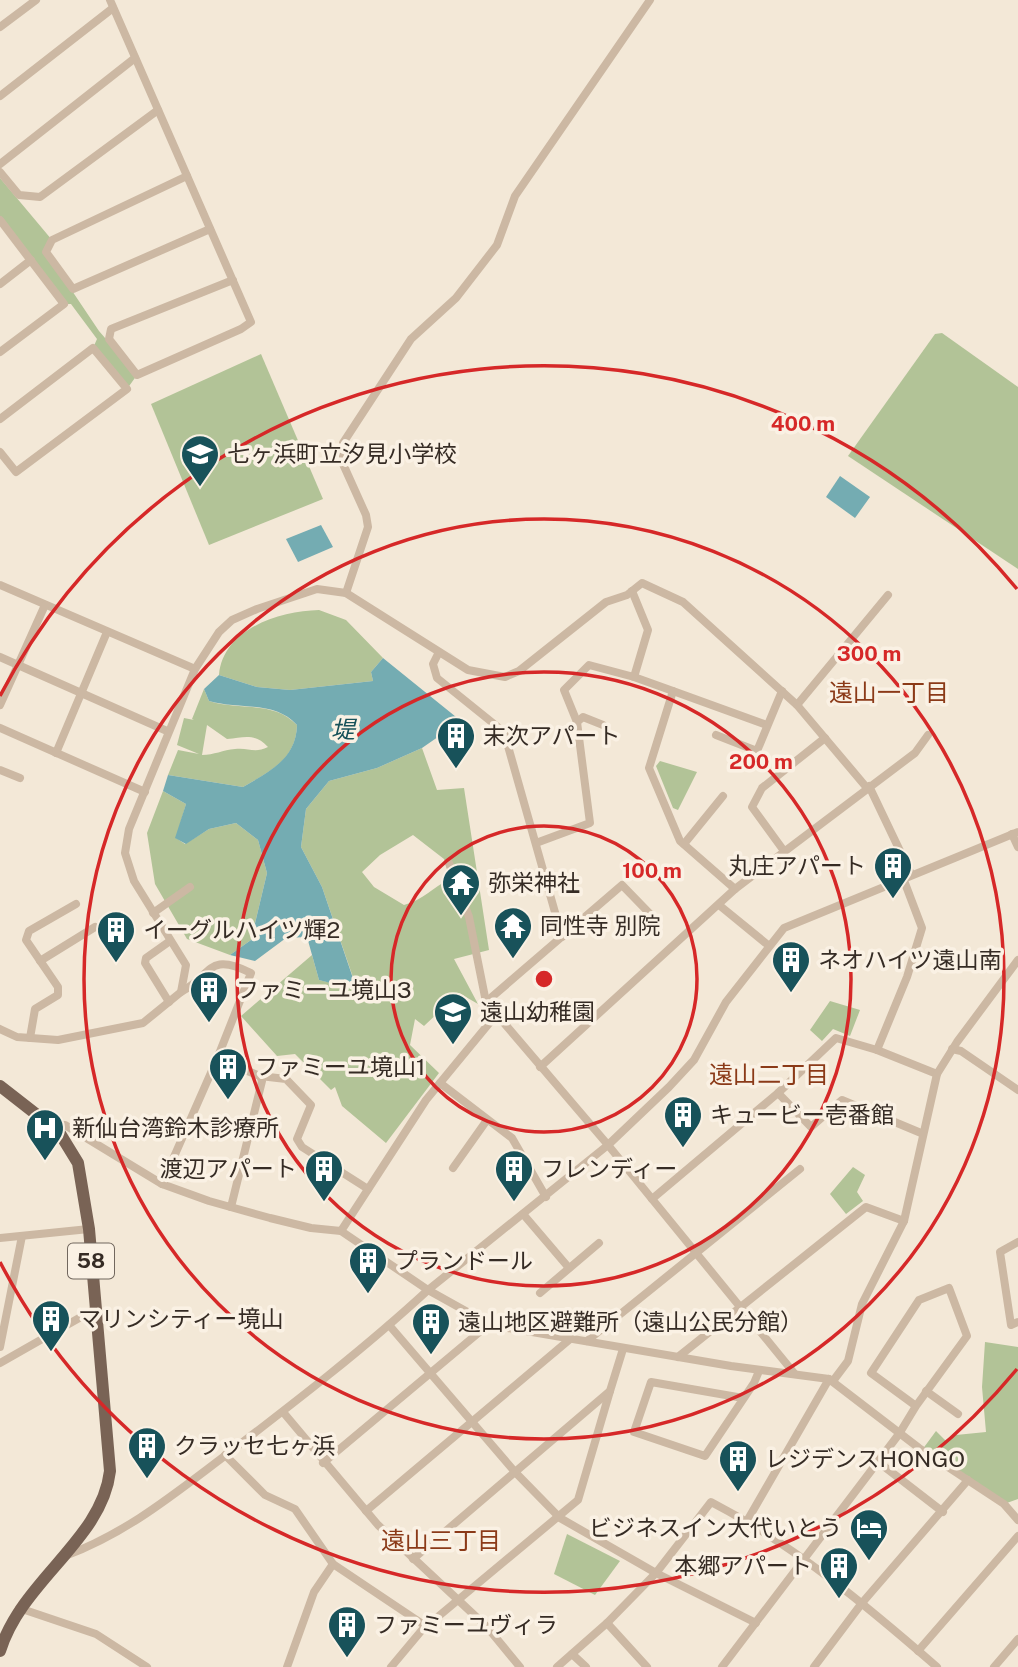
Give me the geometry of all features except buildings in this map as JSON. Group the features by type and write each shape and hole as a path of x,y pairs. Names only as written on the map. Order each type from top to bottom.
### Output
{"main road":[{"name":"58","path":"0,1086 49,1124 69,1145 78,1163 89,1229 108,1484 97,1511 19,1608 1,1646"}],"street":[{"path":"0,27 36,0"},
{"path":"346,593 368,527 343,464 343,443 411,339 456,298 497,245 515,196 650,0"},
{"path":"0,96 111,4 233,280 251,322 242,329 137,375 109,339 111,329 233,280"},
{"path":"0,164 135,58"},
{"path":"0,172 19,195 40,197 158,110"},
{"path":"187,176 52,240 46,252 73,289 210,229"},
{"path":"0,220 64,304 0,352"},
{"path":"0,284 31,260"},
{"path":"0,419 93,348 127,389 16,472 0,452"},
{"path":"181,992 186,965 134,881 125,853 129,830 167,731 195,669 219,632 232,620 300,593 317,589 346,593 479,675 505,677 519,671 606,601 632,591 642,583 684,603 782,691 868,787 907,876 922,928 907,977 877,1049"},
{"path":"0,585 195,669"},
{"path":"632,591 648,630 634,677"},
{"path":"797,705 888,595"},
{"path":"0,705 45,605"},
{"path":"56,753 107,632"},
{"path":"439,652 433,664 437,677 504,732 562,937"},
{"path":"0,657 167,731"},
{"path":"536,843 590,823 577,722 564,690 589,665 634,677 767,725"},
{"path":"673,691 649,768 684,844 736,889"},
{"path":"716,735 757,751 782,691"},
{"path":"577,722 583,717 603,724"},
{"path":"0,729 145,792"},
{"path":"540,1067 736,889 915,753 928,736"},
{"path":"784,851 752,807 762,788 825,738"},
{"path":"0,770 20,778"},
{"path":"684,844 723,796"},
{"path":"62,1557 111,1537 156,1509 283,1412 428,1290 608,1145 694,1060 726,1002 768,945 794,922 1015,833 1018,847"},
{"path":"449,863 469,917 486,1002 608,1145 794,1373"},
{"path":"486,1002 622,885 654,918"},
{"path":"153,913 190,887"},
{"path":"30,1038 35,1009 58,995 58,987 26,940 29,931 76,904"},
{"path":"719,905 768,945"},
{"path":"40,961 95,927"},
{"path":"169,1002 145,963 146,958 170,941"},
{"path":"747,1521 831,1380 848,1361 862,1304 904,1221 921,1133 937,1074 952,1049 1018,960"},
{"path":"0,1028 17,1037 58,1040 143,1023 191,987 208,967 232,963 251,973 162,1184"},
{"path":"341,1231 440,1083 496,1015"},
{"path":"652,1199 778,1093 836,1038 877,1049 937,1074"},
{"path":"952,1049 961,1051 1018,1090"},
{"path":"217,1059 260,1076 286,1079 311,1104 297,1139 303,1147 368,1189"},
{"path":"231,1207 262,1081 260,1076"},
{"path":"440,1083 512,1138 546,1197"},
{"path":"778,1093 811,1127 842,1100 921,1133"},
{"path":"453,1168 488,1120"},
{"path":"49,1124 65,1125 162,1184 231,1207 312,1228 341,1231 428,1290 489,1324 623,1349 831,1380 899,1434 1004,1504 1018,1520"},
{"path":"587,1341 800,1169"},
{"path":"678,1357 866,1207 904,1221"},
{"path":"523,1214 569,1268"},
{"path":"0,1238 89,1229"},
{"path":"0,1347 22,1236"},
{"path":"1018,1242 1000,1252 1011,1325 1018,1322"},
{"path":"540,1293 599,1243"},
{"path":"722,1667 899,1434 926,1391 967,1336 949,1288 919,1300 870,1373 916,1406"},
{"path":"0,1363 96,1309"},
{"path":"323,1463 489,1324"},
{"path":"389,1325 515,1472 559,1518 656,1573 756,1623"},
{"path":"366,1511 569,1340"},
{"path":"391,1667 427,1627 578,1500 623,1349"},
{"path":"743,1398 651,1382 634,1432 705,1456 743,1398 759,1370"},
{"path":"413,1559 610,1391"},
{"path":"926,1391 958,1415"},
{"path":"283,1412 323,1463 366,1511 413,1559 459,1600 520,1667"},
{"path":"225,1455 265,1495 295,1509 333,1564 427,1627"},
{"path":"877,1461 943,1512"},
{"path":"814,1667 862,1603 968,1480"},
{"path":"557,1667 607,1623 656,1573 711,1502 747,1521 804,1560 862,1603 937,1667"},
{"path":"918,1651 1018,1536"},
{"path":"286,1667 299,1626 314,1592 333,1564"},
{"path":"19,1608 96,1634 148,1667"},
{"path":"607,1623 647,1667"},
{"path":"994,1667 1018,1639"},
{"path":"572,1654 586,1667"}],"green space":[{"path":"0,178 52,240 46,252 99,331 137,375 127,389 93,348 97,339 71,304 64,304 0,220"},
{"path":"942,333 1018,387 1018,569 848,456 935,334"},
{"path":"261,354 323,499 209,545 151,404"},
{"path":"319,610 346,620 383,658 371,672 373,681 290,690 257,687 219,675 223,659 242,634 287,614"},
{"path":"204,689 209,701 267,709 288,717 297,725 296,737 280,763 243,787 168,775 178,750 199,754 177,745 184,718 194,720 192,719","holes":["207,725 227,739 254,738 268,747 202,755"]},
{"path":"422,748 437,790 464,788 489,950 454,959 478,1004 459,993 424,1026 415,1019 410,1045 439,1073 386,1143 342,1106 335,1087 331,1090 295,1054 277,1056 241,1016 312,955 319,980 357,989 322,887 301,847 306,809 329,781 377,768","holes":["413,835 444,859 450,879 404,905 374,887 362,872 380,855"]},
{"path":"660,761 697,772 678,810 673,808 656,766"},
{"path":"163,791 186,804 176,838 185,844 209,829 236,823 258,840 267,873 251,940 230,955 187,939 155,884 147,833"},
{"path":"830,1001 860,1010 850,1036 833,1029 822,1041 810,1030"},
{"path":"853,1167 865,1175 857,1192 863,1201 846,1214 830,1194"},
{"path":"985,1342 1018,1347 1018,1499 1004,1504 922,1450 936,1431 947,1442 956,1435 986,1432 982,1387"},
{"path":"567,1534 620,1561 595,1595 554,1574"}],"water":[{"path":"840,476 870,497 855,518 826,497"},
{"path":"321,525 333,547 298,562 286,539"},
{"name":"堤","path":"383,658 461,721 422,748 377,768 329,781 306,809 301,847 322,887 357,990 319,980 307,937 286,938 255,961 230,955 251,940 267,873 258,840 236,823 209,829 186,844 175,838 186,804 163,791 168,775 243,787 272,769 287,755 296,737 297,725 288,717 267,709 209,701 204,689 219,675 257,687 290,690 373,681 371,672"}],"place":[{"name":"七ヶ浜町立汐見小学校","path":"200,488"},
{"name":"末次アパート","path":"456,770"},
{"name":"丸庄アパート","path":"893,900"},
{"name":"弥栄神社","path":"461,917"},
{"name":"同性寺 別院","path":"513,960"},
{"name":"イーグルハイツ輝2","path":"116,964"},
{"name":"ネオハイツ遠山南","path":"791,994"},
{"name":"ファミーユ境山3","path":"209,1024"},
{"name":"遠山幼稚園","path":"453,1046"},
{"name":"ファミーユ境山1","path":"228,1101"},
{"name":"キュービー壱番館","path":"683,1149"},
{"name":"新仙台湾鈴木診療所","path":"45,1162"},
{"name":"渡辺アパート","path":"324,1203"},
{"name":"フレンディー","path":"514,1203"},
{"name":"プランドール","path":"368,1295"},
{"name":"マリンシティー境山","path":"51,1353"},
{"name":"遠山地区避難所（遠山公民分館）","path":"431,1356"},
{"name":"クラッセ七ヶ浜","path":"147,1480"},
{"name":"レジデンスHONGO","path":"738,1493"},
{"name":"ビジネスイン大代いとう","path":"869,1562"},
{"name":"本郷アパート","path":"839,1600"},
{"name":"ファミーユヴィラ","path":"347,1659"}],"district":[{"name":"遠山一丁目","path":"889,693"},
{"name":"遠山二丁目","path":"769,1075"},
{"name":"遠山三丁目","path":"441,1541"}]}
